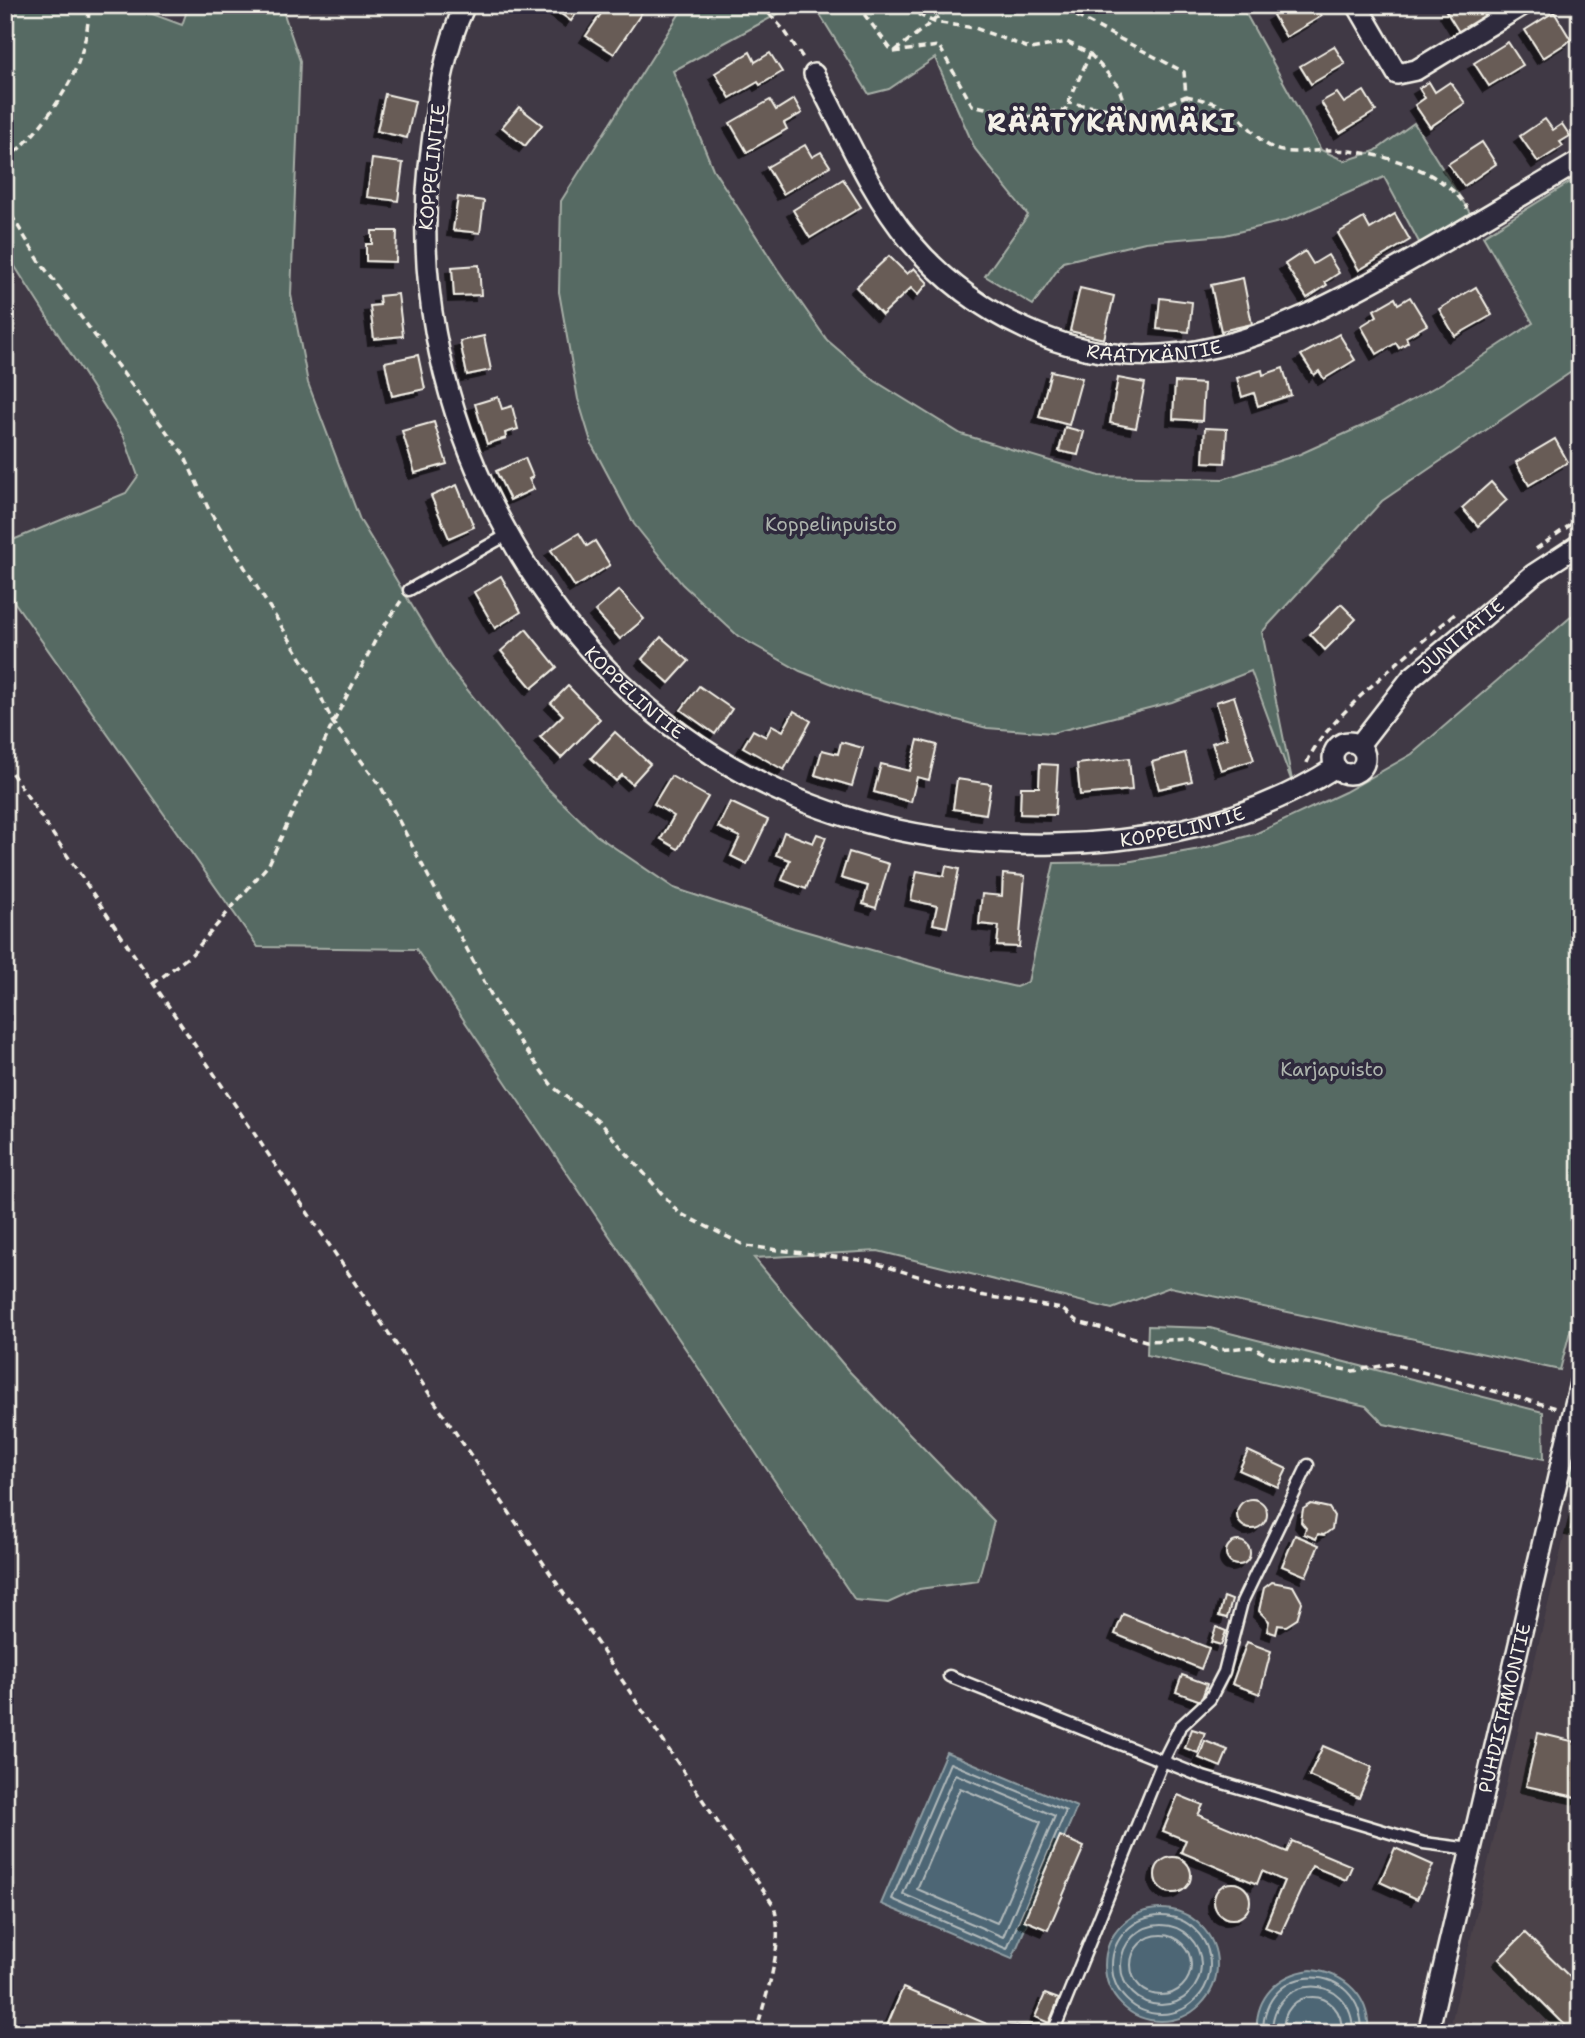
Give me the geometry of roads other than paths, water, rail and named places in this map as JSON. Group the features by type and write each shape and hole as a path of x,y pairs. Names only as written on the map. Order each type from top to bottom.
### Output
{"street":[{"name":"KOPPELINTIE","path":"465,5 444,63 436,108 424,243 428,292 455,415 475,467 507,535 542,593 572,631 648,709 694,743 746,775 782,793 868,824 956,842 1014,845 1105,842 1173,833 1206,824 1273,801 1336,767 1334,752 1340,744 1350,742 1359,745"},
{"path":"1357,5 1397,74 1416,70 1523,5"},
{"name":"RÄÄTYKÄNTIE","path":"814,74 886,207 909,240 971,298 1008,321 1072,346 1106,353 1159,357 1221,348 1324,309 1580,161"},
{"name":"JUNTTATIE","path":"1359,745 1411,678 1534,574 1580,544"},
{"name":"PUHDISTAMONTIE","path":"1427,2033 1576,1412 1580,1383"}],"lane":[{"path":"409,590 507,535"},
{"path":"1054,2030 1163,1761 1180,1727 1210,1699 1224,1672 1241,1602 1308,1465"},
{"path":"949,1676 1203,1777 1424,1843 1471,1849"},
{"path":"1010,2033 1054,2030 1069,2033"}],"water":[{"path":"946,1752 1077,1807 1012,1959 881,1904"},
{"path":"1161,1909 1182,1913 1201,1925 1213,1944 1217,1965 1213,1986 1201,2005 1182,2017 1161,2021 1140,2017 1121,2005 1109,1986 1105,1965 1109,1944 1121,1925 1140,1913"},
{"path":"1311,1970 1335,1976 1353,1989 1365,2008 1368,2033 1257,2033 1260,2009 1270,1990 1288,1977"}],"district":[{"name":"RÄÄTYKÄNMÄKI","path":"1112,122"}],"park label":[{"name":"Koppelinpuisto","path":"831,524"},
{"name":"Karjapuisto","path":"1332,1069"}]}
